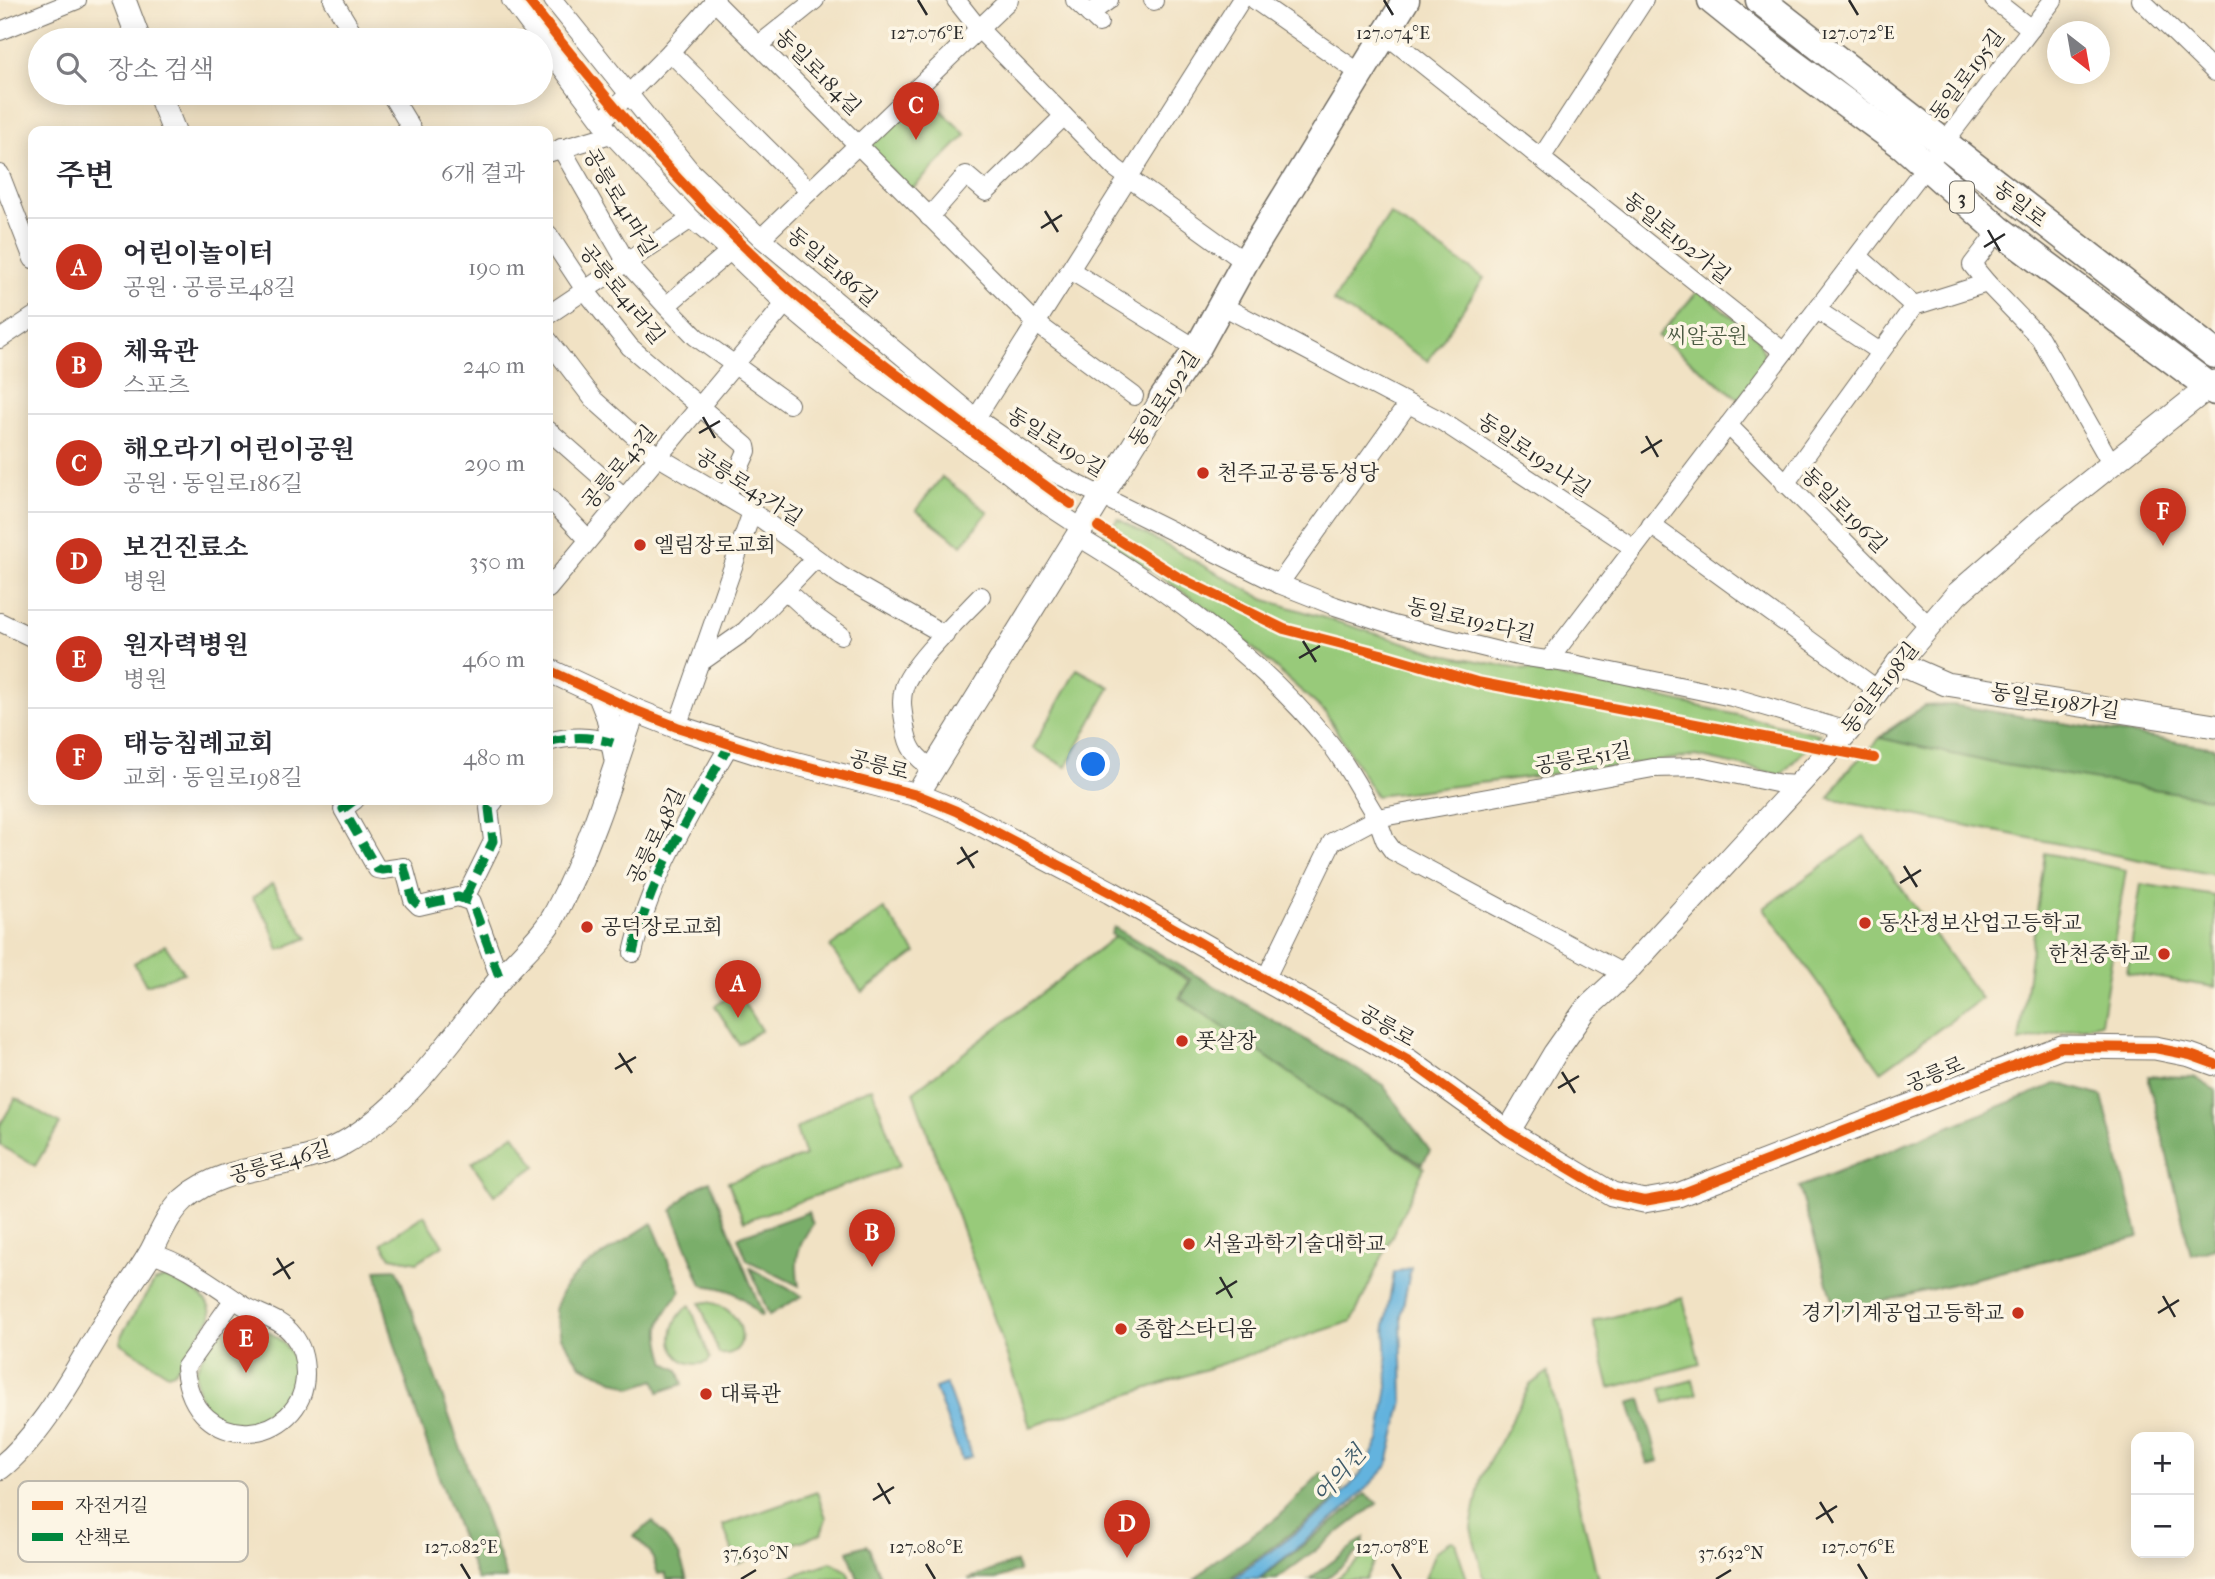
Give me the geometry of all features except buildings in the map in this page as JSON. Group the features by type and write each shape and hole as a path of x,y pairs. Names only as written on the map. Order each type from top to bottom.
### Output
{"main road":[{"name":"동일로192길","path":"1162,399 1197,349 1245,262 1406,0"},
{"name":"동일로","path":"1712,0 2215,354"},
{"name":"동일로","path":"1759,0 1935,155 1999,230 2213,387"}],"street":[{"path":"0,31 76,0"},
{"path":"124,0 134,28"},
{"path":"333,0 350,28"},
{"path":"512,0 533,28"},
{"path":"552,0 691,170 761,238"},
{"path":"759,45 815,0"},
{"path":"956,0 979,29 1115,168 1245,262"},
{"name":"동일로186길","path":"976,418 761,238 1009,0"},
{"path":"1075,0 1094,19 1110,0"},
{"name":"동일로190길","path":"1102,497 1053,471 976,418 1241,0"},
{"path":"1255,0 1361,74"},
{"path":"1541,158 1644,0"},
{"path":"1994,0 2031,30"},
{"name":"동일로195길","path":"1935,155 2053,0"},
{"path":"2141,0 2215,72"},
{"name":"동일로184길","path":"607,127 628,96 715,1 858,145"},
{"name":"동일로192가길","path":"1385,34 1784,352"},
{"path":"670,52 810,191"},
{"path":"553,55 607,127 691,219 730,251 785,304 865,370 1007,473 1080,532 1236,646 1286,692 1330,743 1377,818 1385,840 1393,851 1624,974"},
{"path":"164,105 172,126"},
{"path":"397,105 410,126"},
{"path":"929,217 966,175 986,192 1064,116"},
{"path":"554,151 607,127"},
{"path":"858,145 1036,323 1134,396"},
{"name":"공릉로41마길","path":"554,151 627,263 696,337 732,366"},
{"path":"1549,661 1935,155"},
{"path":"0,174 28,246"},
{"path":"553,312 691,219"},
{"name":"동일로","path":"1999,230 1972,265 2040,338 2112,465"},
{"name":"공릉로41라길","path":"553,242 585,290 630,347 698,406"},
{"path":"666,306 730,251"},
{"path":"1858,256 1914,306"},
{"path":"1070,270 1197,349"},
{"path":"1785,484 1914,306 1987,283"},
{"name":"공릉로43길","path":"553,583 785,304"},
{"name":"동일로192나길","path":"1221,305 1443,422 1634,548"},
{"path":"1816,310 1880,352"},
{"path":"0,339 28,320"},
{"name":"공릉로43가길","path":"553,347 593,399 657,456 752,512 815,559 945,635"},
{"path":"732,366 789,404"},
{"name":"동일로198길","path":"1508,1132 1555,1053 1586,1009 1624,974 1848,731 1898,663 1957,594 2044,518 2213,387"},
{"name":"동일로192길","path":"917,795 1162,399"},
{"path":"1279,584 1408,404"},
{"path":"698,406 747,449 726,497"},
{"name":"동일로196길","path":"1728,425 1928,626"},
{"path":"553,434 624,497"},
{"name":"동일로192다길","path":"1102,497 1279,584 1393,625 1514,655 1732,697 1848,731"},
{"path":"553,502 589,539"},
{"path":"677,727 752,512"},
{"path":"1651,525 1878,690"},
{"path":"701,662 744,631 815,559"},
{"path":"785,590 809,612 841,635"},
{"path":"933,769 916,758 909,746 902,701 903,690 911,673 981,596"},
{"path":"0,622 28,636"},
{"name":"동일로198가길","path":"1898,663 1946,684 2215,726"},
{"name":"공릉로","path":"553,672 677,727 917,795 956,811 1110,892 1409,1061 1508,1132 1612,1194 1635,1200 1654,1200 1678,1195 2062,1047 2155,1048 2190,1055 2215,1064"},
{"path":"599,694 608,717 615,757"},
{"name":"공릉로46길","path":"0,1468 18,1453 56,1401 150,1253 166,1220 183,1200 205,1183 242,1172 311,1158 342,1144 392,1107 425,1072 555,915 590,838 615,757 634,710"},
{"path":"553,741 567,737 601,739 615,757"},
{"name":"공릉로48길","path":"633,953 640,920 669,850 730,744"},
{"name":"공릉로51길","path":"1265,980 1332,842 1377,818 1653,768 1700,766 1781,784 1798,785"},
{"path":"348,805 342,809 377,869 405,868 416,905 458,897 473,904 500,979"},
{"path":"465,898 493,841 489,808 491,805"},
{"path":"150,1253 174,1260 234,1299 280,1323 301,1348 305,1380 301,1396 292,1410 280,1422 262,1430 243,1433 224,1429 207,1420 194,1405 185,1376 185,1368 234,1299"}],"green space":[{"path":"920,89 966,135 911,190 865,144"},
{"path":"1390,214 1484,278 1428,361 1333,301"},
{"name":"씨알공원","path":"1699,290 1758,338 1767,362 1739,399 1658,336"},
{"path":"942,477 988,512 962,545 916,510"},
{"path":"1118,519 1266,600 1442,654 1633,691 1820,734 1781,775 1696,756 1376,796 1325,712 1211,611 1101,537"},
{"path":"1077,669 1110,687 1066,767 1033,748"},
{"path":"1952,705 2215,748 2215,875 1829,798 1847,771 1887,731 1924,706"},
{"path":"1952,705 2215,748 2215,799 1993,763 1880,738 1924,706"},
{"path":"1864,836 1981,999 1881,1071 1764,908"},
{"path":"2045,853 2126,870 2101,1023 2019,1042"},
{"path":"272,884 307,938 279,950 269,922 252,898"},
{"path":"2141,884 2215,896 2215,987 2127,973"},
{"path":"884,909 916,953 862,992 830,947"},
{"path":"1114,927 1383,1085 1430,1151 1422,1164 1181,998 1191,980 1111,934"},
{"path":"1116,936 1189,981 1179,998 1221,1023 1424,1168 1352,1321 1030,1427 998,1329 913,1092"},
{"path":"165,945 184,973 146,985 134,963"},
{"path":"737,992 761,1030 739,1044 715,1006"},
{"path":"2148,1076 2194,1077 2215,1090 2215,1248 2191,1255"},
{"path":"2058,1083 2102,1096 2139,1237 1837,1313 1799,1187"},
{"path":"872,1088 900,1166 744,1221 728,1182 805,1156 796,1129 854,1094"},
{"path":"16,1098 60,1124 35,1166 0,1145 0,1125"},
{"path":"514,1134 536,1166 494,1195 472,1163"},
{"path":"710,1181 763,1315 760,1316 748,1302 735,1293 702,1285 672,1211 689,1194"},
{"path":"808,1212 813,1224 803,1239 798,1254 799,1286 747,1260 738,1237"},
{"path":"424,1215 443,1245 417,1262 391,1257 382,1243"},
{"path":"652,1223 681,1291 663,1317 660,1340 666,1363 678,1370 683,1384 659,1392 655,1380 631,1388 580,1365 561,1337 555,1309 563,1289 581,1269"},
{"path":"750,1268 802,1296 769,1315"},
{"path":"397,1269 507,1579 477,1579 434,1465 396,1349 376,1270"},
{"path":"165,1278 201,1297 210,1309 211,1317 174,1372 168,1374 120,1343 122,1334 154,1282"},
{"path":"1683,1298 1700,1364 1610,1388 1593,1322"},
{"path":"708,1302 721,1306 738,1323 741,1341 737,1349 730,1353 719,1354 700,1303"},
{"path":"690,1305 710,1358 708,1362 694,1364 684,1361 677,1355 673,1345 675,1324"},
{"path":"251,1325 270,1333 284,1344 293,1358 297,1373 295,1389 288,1403 275,1415 257,1424 209,1418 199,1395 197,1367 216,1336 234,1327"},
{"path":"1548,1372 1598,1579 1484,1579 1471,1528 1481,1477 1530,1385"},
{"path":"1693,1380 1697,1394 1665,1403 1661,1389"},
{"path":"1641,1399 1659,1461 1647,1464 1629,1403"},
{"path":"1321,1473 1342,1488 1329,1505 1229,1579 1195,1579 1217,1559 1277,1518"},
{"path":"817,1492 826,1518 821,1534 737,1564 723,1525"},
{"path":"1365,1494 1378,1503 1277,1579 1260,1579 1351,1508"},
{"path":"653,1521 679,1555 687,1579 667,1579 665,1573 658,1574 651,1553 634,1536"},
{"path":"1364,1538 1362,1549 1326,1579 1309,1579"},
{"path":"1450,1541 1455,1542 1467,1579 1425,1579 1435,1552"},
{"path":"866,1545 881,1579 858,1579 848,1551"},
{"path":"1377,1549 1379,1553 1365,1579 1336,1579 1367,1554"},
{"path":"831,1562 847,1571 850,1579 783,1579"},
{"path":"1016,1562 1019,1571 996,1579 968,1579"}],"water":[{"path":"1411,1267 1401,1316 1403,1401 1387,1467 1350,1505 1258,1579 1233,1579 1330,1507 1360,1475 1379,1441 1388,1386 1385,1325 1394,1273"},
{"path":"946,1384 972,1456 962,1460 935,1388"}],"marked path":[{"path":"553,741 580,738 613,743"},
{"path":"633,953 640,925 661,871 730,744"},
{"path":"348,805 343,809 377,869 404,867 413,900 419,906 458,897 472,902 500,979"},
{"path":"465,898 493,841 489,808 491,805"}],"cycle path":[{"path":"528,0 550,28"},
{"path":"553,32 645,142 707,209 772,273 851,340 1071,504"},
{"path":"1098,527 1178,577 1284,629 1477,682 1874,758"},
{"path":"553,672 677,727 767,756 917,795 956,811 1110,892 1409,1061 1508,1132 1612,1194 1644,1201 1678,1195 2062,1047 2155,1048 2190,1055 2215,1064"}],"place":[{"name":"해오라기 어린이공원","path":"916,140"},
{"name":"천주교공릉동성당","path":"1203,473"},
{"name":"엘림장로교회","path":"640,545"},
{"name":"태능침례교회","path":"2163,546"},
{"name":"동산정보산업고등학교","path":"1865,923"},
{"name":"공덕장로교회","path":"587,927"},
{"name":"한천중학교","path":"2164,954"},
{"name":"어린이놀이터","path":"738,1018"},
{"name":"풋살장","path":"1182,1041"},
{"name":"서울과학기술대학교","path":"1189,1244"},
{"name":"체육관","path":"872,1267"},
{"name":"경기기계공업고등학교","path":"2018,1313"},
{"name":"종합스타디움","path":"1121,1329"},
{"name":"원자력병원","path":"246,1373"},
{"name":"대륙관","path":"706,1394"},
{"name":"보건진료소","path":"1127,1558"}],"water label":[{"name":"어의천","path":"1339,1474"}]}
